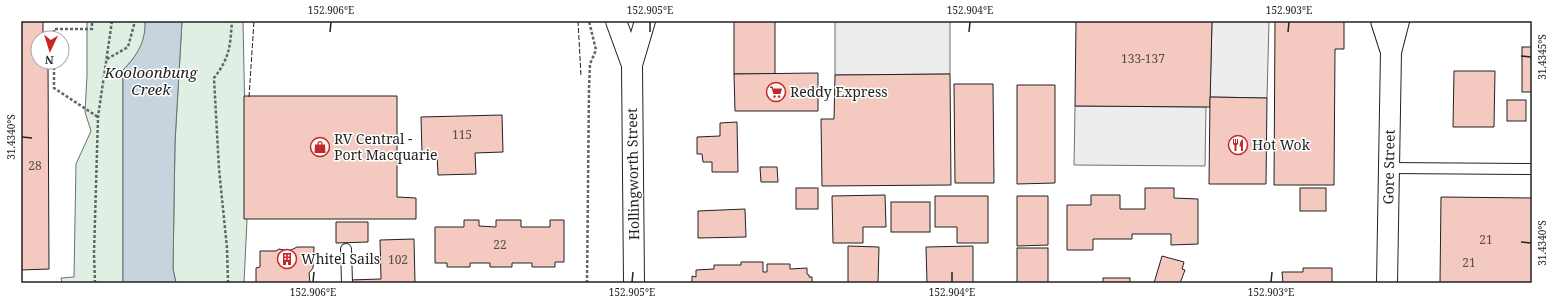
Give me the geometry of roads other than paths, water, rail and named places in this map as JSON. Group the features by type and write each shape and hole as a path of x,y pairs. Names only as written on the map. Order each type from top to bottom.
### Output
{"street":[{"name":"Hollingworth Street","path":"616,21 632,65"},
{"name":"Hollingworth Street","path":"634,283 632,65 645,21"},
{"name":"Gore Street","path":"1381,21 1391,52"},
{"name":"Gore Street","path":"1387,283 1391,52 1399,21"}],"lane":[{"path":"1389,168 1532,169"},
{"path":"346,249 347,283"}],"water":[{"name":"Kooloonbung Creek","path":"145,21 182,21 175,142 173,269 176,283 123,283 123,70 140,48 144,35"}],"place":[{"name":"Reddy Express","path":"776,92"},
{"name":"Hot Wok","path":"1238,145"},
{"name":"RV Central - Port Macquarie","path":"320,147"},
{"name":"Whitel Sails","path":"287,259"}]}
